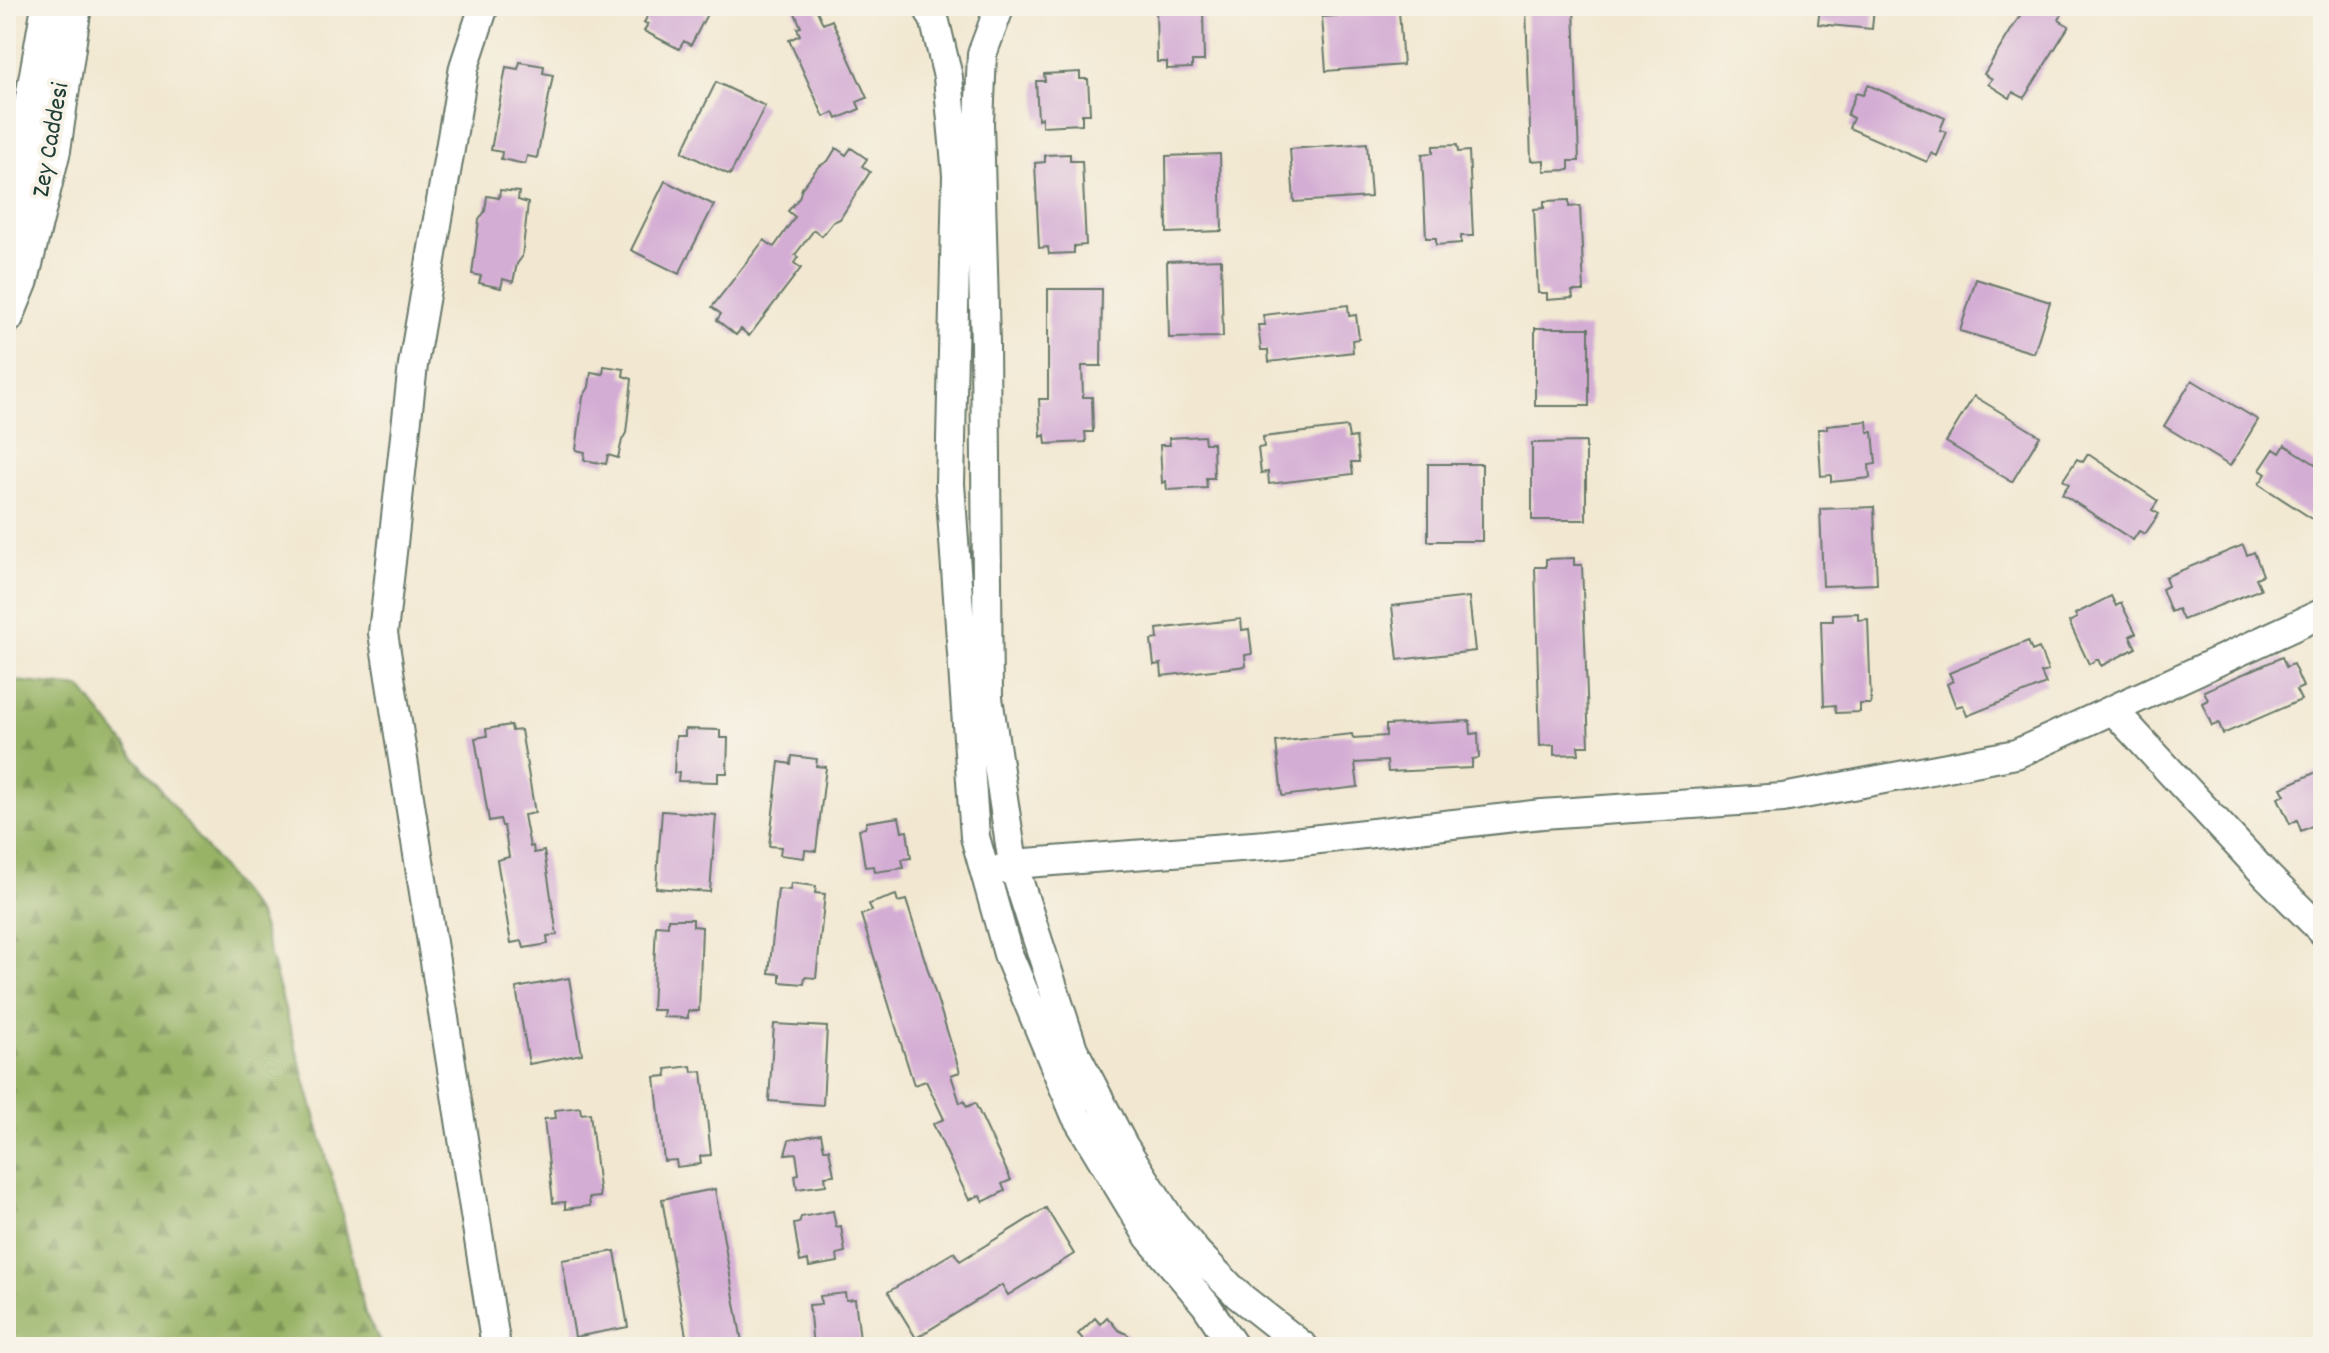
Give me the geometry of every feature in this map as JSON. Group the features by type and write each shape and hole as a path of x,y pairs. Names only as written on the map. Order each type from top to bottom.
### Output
{"main road":[{"name":"Zey Caddesi","path":"6,252 49,6"},
{"name":"Zey Caddesi","path":"6,317 21,280 53,150 74,6"}],"street":[{"path":"484,6 464,67 413,365 383,633 496,1347"},
{"path":"927,6 935,22 948,77 957,175 950,484 975,837 1008,954 1076,1116 1149,1237 1206,1305 1234,1347"},
{"path":"1000,6 982,54 979,123 985,343 988,698 1013,864 1073,1049 1123,1145 1172,1222 1197,1253 1238,1295 1304,1347"},
{"path":"986,875 1013,864 1266,845 1542,814 1783,798 2016,754 2323,613"},
{"path":"2113,710 2323,932"}],"green space":[{"path":"6,680 81,688 259,916 341,1209 365,1314 383,1347 6,1347"}],"building":[{"path":"652,6 702,6 700,10 707,14 691,45 684,41 679,49 644,31 648,24 644,23"},
{"path":"792,6 815,6 823,24 832,20 867,98 857,102 860,109 837,119 834,112 824,117 789,40 800,35 797,28 801,27"},
{"path":"1156,6 1203,6 1204,61 1192,61 1192,68 1167,69 1167,62 1157,62"},
{"path":"1526,6 1574,6 1579,161 1569,161 1569,170 1544,171 1544,160 1531,161"},
{"path":"1820,6 1874,6 1872,29 1818,24"},
{"path":"2026,6 2050,6 2062,14 2059,20 2069,26 2024,98 2013,92 2010,98 1988,84 1992,79 1984,74"},
{"path":"1399,11 1403,65 1326,71 1322,17"},
{"path":"520,62 544,66 543,73 553,75 537,158 527,156 525,164 501,159 502,152 491,150 506,67 518,69"},
{"path":"1080,72 1080,79 1088,79 1090,114 1082,114 1082,124 1042,126 1042,117 1038,119 1036,81 1045,81 1044,74"},
{"path":"716,82 765,106 730,175 682,152"},
{"path":"1868,85 1945,118 1940,130 1947,132 1937,156 1931,153 1927,162 1849,128 1853,118 1847,115 1856,93 1863,95"},
{"path":"1367,143 1371,197 1294,202 1290,149"},
{"path":"1457,145 1458,152 1469,151 1473,236 1461,236 1461,243 1436,245 1436,238 1426,238 1422,154 1433,153 1433,146"},
{"path":"836,148 846,155 851,148 867,159 862,166 870,172 840,219 833,222 822,236 814,230 795,255 798,257 794,263 801,268 749,336 741,329 736,335 717,320 721,314 712,307 764,240 774,247 795,217 788,211 799,198 802,188"},
{"path":"1070,154 1070,161 1082,161 1086,245 1074,246 1074,253 1049,254 1048,247 1039,248 1035,163 1045,162 1045,155"},
{"path":"1220,154 1222,231 1167,233 1166,156"},
{"path":"665,181 714,205 679,274 631,250"},
{"path":"500,190 519,192 518,200 528,203 522,257 513,282 503,279 501,288 479,283 481,276 472,274 479,220 485,211 487,196 499,198"},
{"path":"1569,200 1569,207 1580,206 1584,291 1572,291 1573,298 1547,300 1547,293 1538,293 1534,209 1544,208 1544,201"},
{"path":"1221,259 1223,337 1169,338 1167,261"},
{"path":"1976,279 2050,302 2034,353 1960,331"},
{"path":"1048,289 1102,289 1101,366 1082,366 1083,397 1092,397 1093,432 1085,432 1086,442 1046,444 1045,435 1041,437 1039,399 1048,399"},
{"path":"1348,305 1349,316 1356,315 1359,339 1352,340 1353,352 1269,362 1268,350 1261,350 1258,325 1265,325 1263,315"},
{"path":"1535,328 1589,328 1589,406 1535,406"},
{"path":"604,366 624,369 623,376 632,379 626,433 618,458 608,455 606,464 584,460 585,452 576,450 583,397 589,387 591,372 603,374"},
{"path":"2192,380 2258,420 2230,466 2164,426"},
{"path":"1974,396 2040,436 2012,482 1946,442"},
{"path":"1867,421 1868,432 1873,432 1876,464 1869,465 1870,478 1831,482 1831,475 1821,476 1818,429 1827,429 1827,425"},
{"path":"1347,427 1349,438 1356,437 1359,462 1351,462 1353,474 1269,484 1268,472 1261,473 1258,448 1264,447 1263,437"},
{"path":"1204,436 1205,443 1213,443 1214,478 1206,478 1207,488 1167,490 1166,481 1162,483 1160,445 1170,445 1169,438"},
{"path":"1586,442 1586,520 1532,520 1532,443"},
{"path":"2285,445 2323,469 2323,526 2259,484 2266,474 2260,470 2274,449 2280,453"},
{"path":"2088,454 2158,501 2152,510 2159,514 2145,534 2139,531 2133,540 2062,494 2069,484 2063,480 2077,459 2083,462"},
{"path":"1428,464 1482,464 1482,541 1428,541"},
{"path":"1874,507 1877,584 1823,586 1820,509"},
{"path":"2243,545 2247,555 2254,552 2263,575 2256,578 2261,589 2183,620 2178,609 2171,612 2162,589 2168,586 2165,577"},
{"path":"1574,558 1574,565 1582,565 1589,746 1578,746 1579,754 1554,755 1554,745 1540,746 1535,567 1546,567 1546,559"},
{"path":"2111,596 2116,606 2121,603 2136,633 2130,636 2136,648 2101,666 2098,659 2089,664 2069,622 2077,618 2075,614"},
{"path":"1469,597 1475,651 1398,660 1392,606"},
{"path":"1858,613 1858,620 1868,619 1871,704 1860,704 1860,712 1836,713 1835,705 1824,706 1821,621 1833,621 1833,614"},
{"path":"1241,619 1242,630 1249,629 1252,654 1245,655 1246,666 1162,676 1161,664 1154,665 1151,640 1158,639 1157,629"},
{"path":"2028,641 2032,651 2039,648 2048,671 2041,673 2046,684 1967,716 1963,705 1956,707 1947,684 1953,681 1949,673"},
{"path":"2282,657 2286,667 2293,664 2303,687 2296,690 2301,700 2223,734 2219,723 2212,726 2202,703 2208,700 2204,691"},
{"path":"1470,721 1471,734 1478,733 1479,758 1472,759 1472,768 1388,772 1387,761 1355,763 1358,787 1282,796 1276,742 1352,734 1353,738 1386,736 1386,725"},
{"path":"511,725 512,731 521,730 535,813 524,815 530,847 533,846 534,853 544,851 557,935 547,936 548,944 524,948 522,941 511,943 497,860 509,857 504,826 500,819 489,821 475,738 487,736 486,729"},
{"path":"685,729 720,730 720,738 728,738 727,773 718,773 718,782 678,781 679,772 674,773 676,736 685,736"},
{"path":"792,756 817,759 816,766 826,767 816,851 805,850 804,858 780,855 781,847 769,846 779,762 791,764"},
{"path":"2323,769 2323,821 2301,831 2297,820 2290,824 2278,798 2285,795 2281,788"},
{"path":"662,811 716,815 710,892 656,888"},
{"path":"899,817 902,832 907,831 911,858 902,859 904,868 875,872 874,866 865,867 859,829 865,828 867,822"},
{"path":"791,883 816,886 815,893 825,894 816,978 805,977 804,984 780,982 780,974 769,973 778,889 790,890"},
{"path":"896,895 898,902 906,900 960,1072 951,1075 960,1103 964,1101 967,1107 975,1103 1011,1180 1002,1184 1005,1191 983,1202 980,1195 969,1200 933,1124 944,1119 926,1081 914,1085 861,915 872,911 869,904"},
{"path":"668,919 693,919 693,926 702,927 699,1011 688,1011 688,1018 663,1017 664,1010 652,1010 656,925 668,926"},
{"path":"569,978 582,1054 529,1064 516,988"},
{"path":"774,1024 827,1027 823,1105 769,1101"},
{"path":"691,1066 692,1072 702,1071 711,1155 700,1156 701,1164 677,1167 676,1160 664,1161 655,1077 667,1076 666,1069"},
{"path":"580,1107 581,1114 590,1113 600,1197 589,1198 590,1206 565,1209 565,1202 553,1203 544,1119 556,1118 555,1110"},
{"path":"821,1134 824,1149 829,1149 834,1175 825,1176 826,1185 797,1189 795,1175 799,1174 796,1153 785,1154 789,1140"},
{"path":"715,1189 743,1347 688,1347 675,1275 662,1199"},
{"path":"1046,1208 1074,1254 1008,1295 1002,1285 916,1338 888,1292 954,1252 960,1261"},
{"path":"833,1211 836,1227 841,1226 845,1252 837,1254 838,1262 809,1267 808,1260 800,1262 794,1224 799,1223 801,1217"},
{"path":"615,1251 628,1327 575,1337 562,1260"},
{"path":"845,1293 846,1300 855,1299 861,1347 813,1347 809,1305 821,1304 820,1296"},
{"path":"1107,1317 1140,1347 1091,1347 1078,1334 1095,1318 1100,1324"}]}
